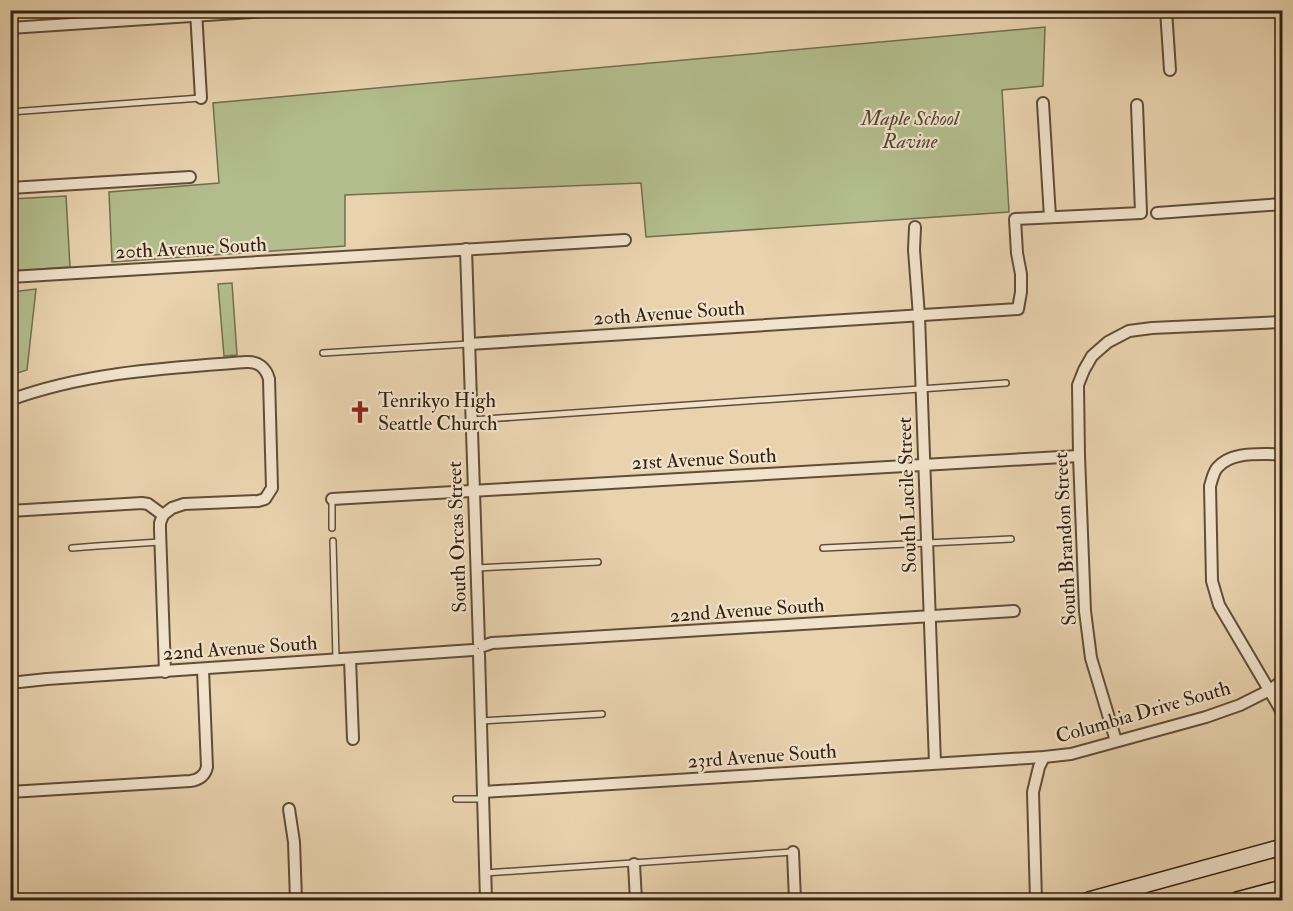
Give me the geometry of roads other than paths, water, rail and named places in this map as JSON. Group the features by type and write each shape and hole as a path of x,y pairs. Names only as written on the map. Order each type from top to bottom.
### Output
{"main road":[{"path":"1089,900 1282,847"},
{"path":"1237,900 1273,893"}],"street":[{"path":"10,28 196,13 281,10"},
{"path":"1167,10 1170,70"},
{"path":"196,13 201,98"},
{"path":"1043,103 1050,217 1141,213 1137,105"},
{"path":"10,188 190,177"},
{"path":"1157,213 1282,204"},
{"name":"20th Avenue South","path":"469,344 1018,309 1021,274 1017,254 1015,219 1050,217"},
{"name":"South Lucile Street","path":"915,227 914,250 919,316 935,763"},
{"name":"20th Avenue South","path":"10,277 625,240"},
{"name":"South Orcas Street","path":"466,249 486,900"},
{"name":"South Brandon Street","path":"1116,741 1091,658 1085,611 1078,385 1084,369 1092,356 1107,342 1129,332 1152,328 1282,322"},
{"path":"10,400 62,385 123,373 251,361 262,367 268,375 272,488 270,493 265,499 258,501 177,505 163,515 160,523 165,672"},
{"path":"1282,454 1241,455 1229,459 1218,467 1210,486 1212,581 1219,605 1282,712"},
{"name":"21st Avenue South","path":"332,499 1079,456"},
{"path":"10,511 142,502 163,515"},
{"name":"22nd Avenue South","path":"10,683 478,648 492,644 1014,611"},
{"path":"350,658 353,739"},
{"path":"10,792 190,781 202,777 207,768 203,669"},
{"name":"Columbia Drive South","path":"1044,757 1071,754 1206,717 1240,705 1282,681"},
{"path":"1036,900 1033,792 1044,757"},
{"name":"23rd Avenue South","path":"483,795 1044,757"},
{"path":"289,809 294,842 296,900"},
{"path":"793,852 795,900"},
{"path":"634,864 636,900"}],"lane":[{"path":"10,112 201,98"},
{"name":"20th Avenue South","path":"323,353 469,344"},
{"path":"471,420 1006,383"},
{"path":"332,499 332,528"},
{"path":"823,548 1011,539"},
{"path":"72,548 160,542"},
{"path":"333,542 336,659"},
{"path":"476,569 598,562"},
{"path":"481,721 602,714"},
{"path":"456,800 483,795"},
{"path":"485,873 793,852"}],"place":[{"name":"Tenrikyo High Seattle Church","path":"360,412"}],"park label":[{"name":"Maple School Ravine","path":"910,130"}]}
